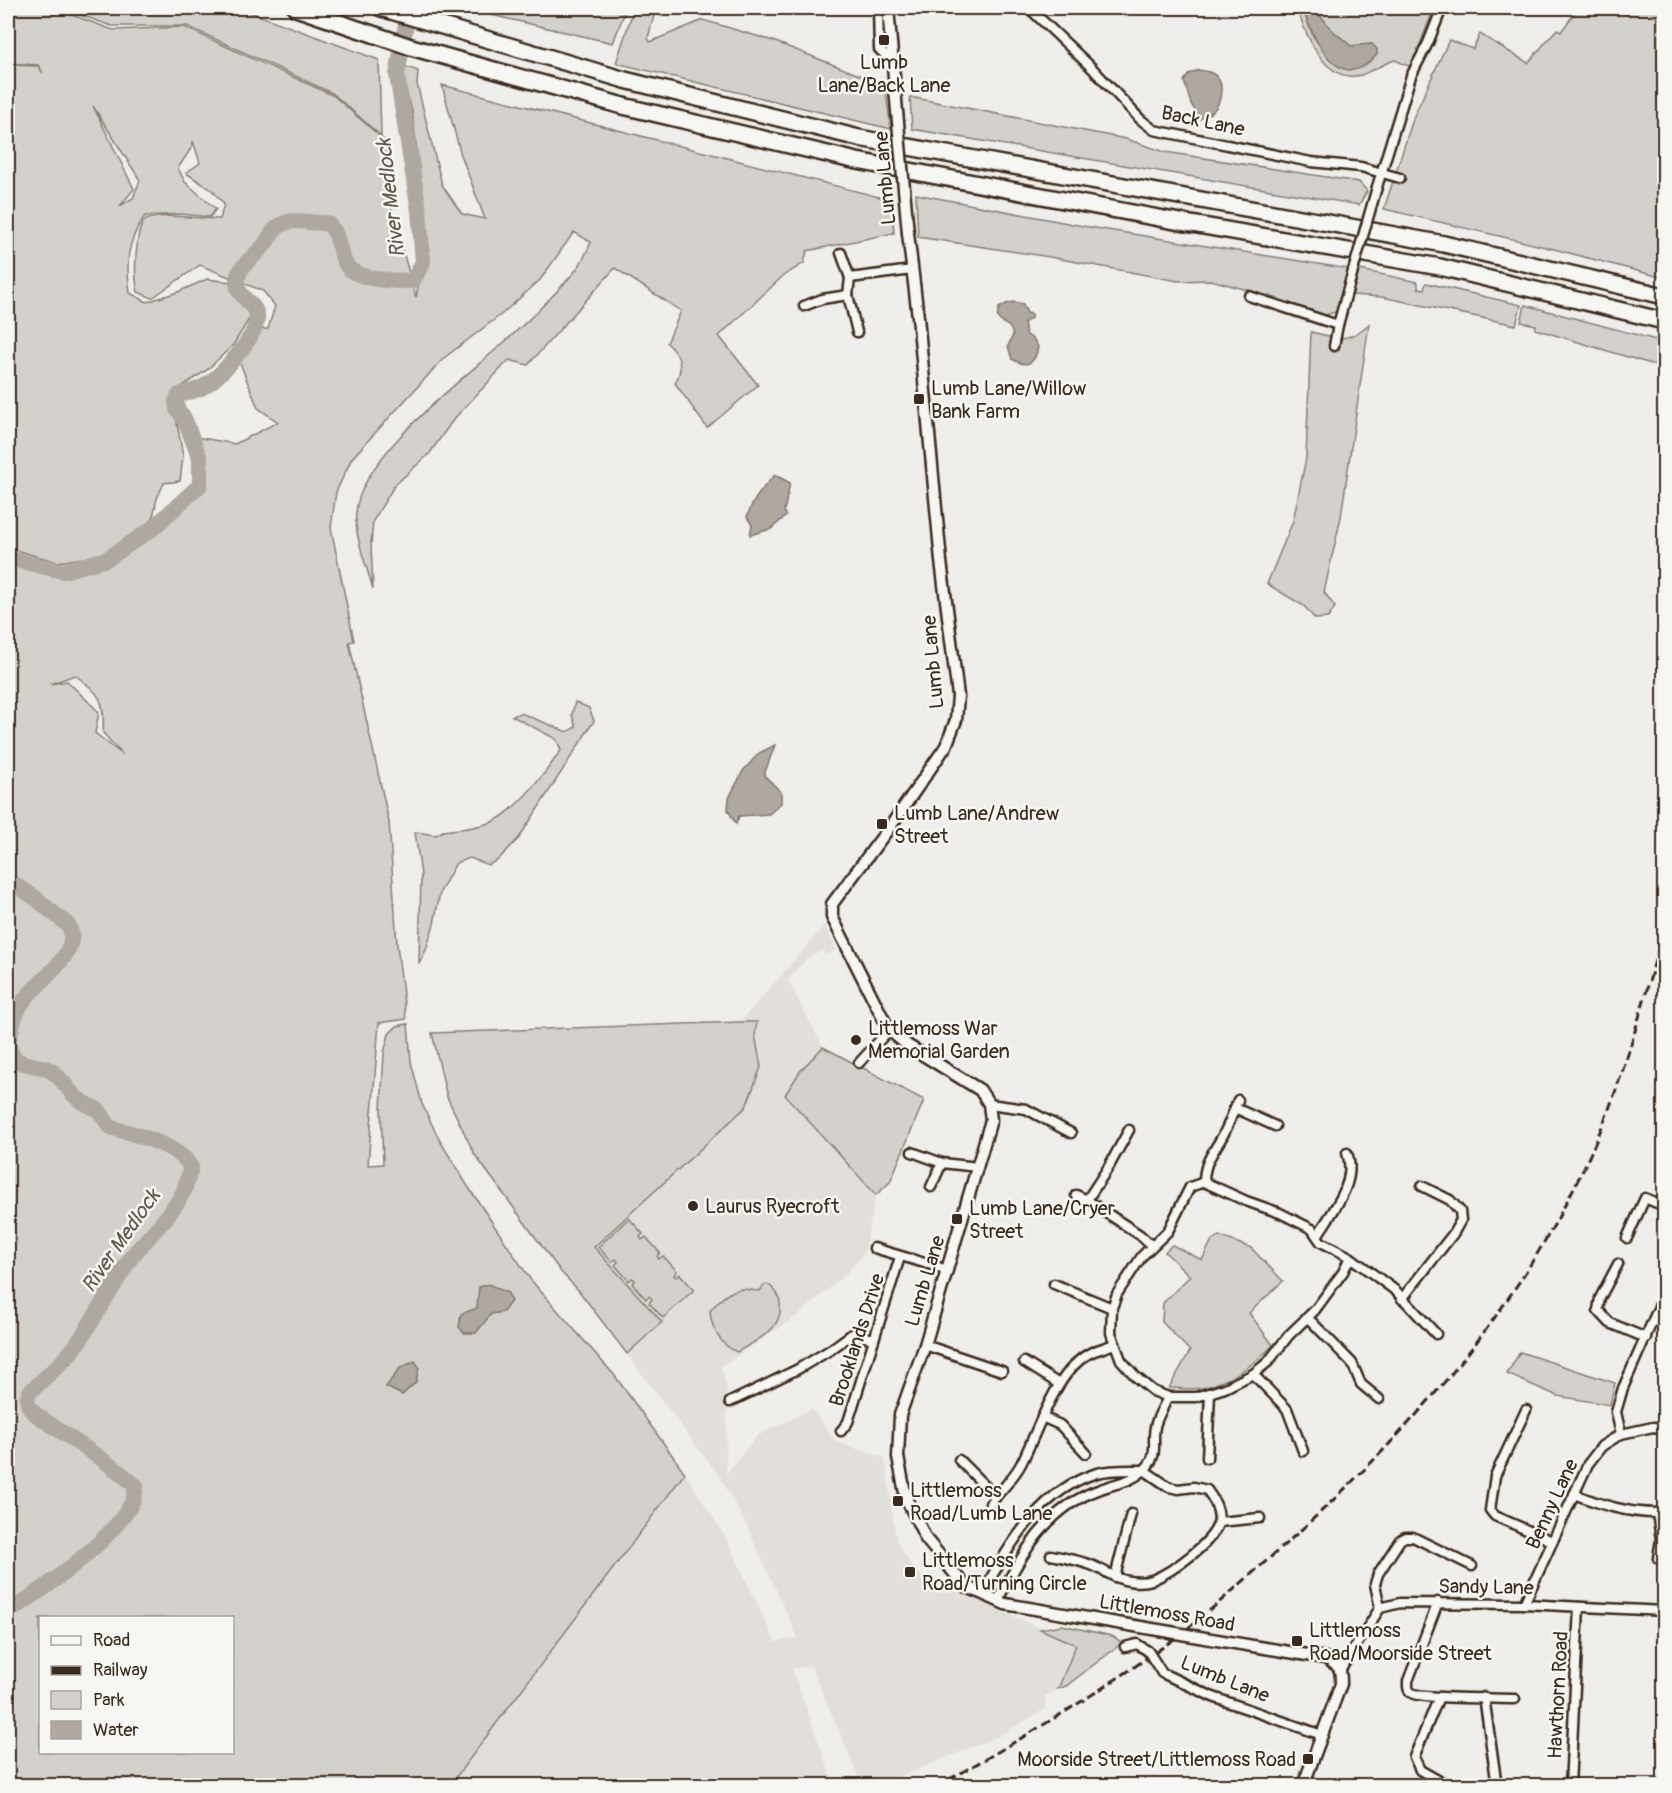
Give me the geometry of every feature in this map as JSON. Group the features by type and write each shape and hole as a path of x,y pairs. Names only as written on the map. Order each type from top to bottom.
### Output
{"highway":[{"path":"296,8 432,53 623,106 857,161 1180,222 1440,267 1665,321"},
{"path":"381,8 625,80 859,138 1444,244 1665,296"}],"street":[{"path":"878,8 879,50 886,56 892,55"},
{"name":"Lumb Lane","path":"888,8 908,233 957,696 956,720 946,746 892,824 832,904 831,912 889,1030 907,1045 980,1090 989,1104 992,1120 925,1345"},
{"name":"Back Lane","path":"1029,8 1091,67 1140,119 1154,130 1262,150 1311,162 1361,167 1400,178"},
{"path":"1334,346 1381,171 1411,76 1442,8"},
{"path":"841,253 850,278 848,295 857,332"},
{"path":"850,278 912,270"},
{"path":"804,306 816,301 848,295"},
{"path":"1249,296 1338,325"},
{"path":"859,1063 889,1030"},
{"path":"989,1104 1026,1109 1071,1133"},
{"path":"1204,1182 1205,1167 1209,1157 1222,1137 1236,1104 1275,1126"},
{"path":"1087,1200 1129,1130"},
{"path":"912,1152 942,1163 978,1167"},
{"path":"1314,1233 1349,1179 1350,1162 1347,1153"},
{"path":"931,1187 942,1163"},
{"path":"1350,1257 1334,1286 1308,1318 1289,1335 1268,1362 1253,1374 1210,1394 1196,1397 1168,1397 1153,1391 1121,1360 1114,1344 1110,1324 1117,1294 1142,1256 1168,1231 1190,1186 1204,1182 1280,1213 1314,1233 1322,1242 1350,1257 1396,1291 1436,1334"},
{"path":"1402,1299 1453,1234 1461,1220 1460,1211 1450,1200 1422,1186"},
{"path":"1638,1189 1645,1198 1665,1206"},
{"path":"1076,1195 1140,1235 1152,1246"},
{"path":"1627,1238 1645,1198"},
{"path":"874,1248 948,1270"},
{"name":"Brooklands Drive","path":"841,1431 848,1422 900,1257"},
{"path":"1618,1264 1600,1298 1598,1310 1610,1323 1646,1338"},
{"path":"1054,1284 1112,1308"},
{"path":"1665,1295 1623,1388 1616,1412 1621,1434 1653,1427 1665,1429"},
{"path":"1308,1318 1353,1363 1361,1384 1379,1399"},
{"path":"730,1402 798,1369 852,1334 874,1339"},
{"path":"959,1460 993,1500 1019,1467 1050,1398 1059,1384 1084,1357 1091,1352 1114,1344"},
{"path":"925,1345 1002,1371"},
{"name":"Littlemoss Road","path":"925,1345 900,1415 898,1457 906,1498 926,1539 965,1586 1005,1604 1325,1658 1341,1669"},
{"path":"1024,1362 1059,1384"},
{"path":"1253,1374 1287,1409 1303,1451"},
{"path":"1207,1458 1210,1394"},
{"path":"998,1600 1026,1549 1040,1530 1052,1519 1069,1505 1097,1490 1127,1482 1144,1470 1155,1452 1155,1425 1168,1397"},
{"path":"1526,1410 1495,1476 1490,1510 1495,1516 1552,1541"},
{"path":"1042,1417 1060,1425 1086,1453"},
{"name":"Benny Lane","path":"1524,1604 1588,1464 1596,1452 1608,1441 1621,1434"},
{"path":"982,1593 1018,1534 1035,1513 1075,1481 1099,1472 1144,1470 1169,1487 1178,1489 1194,1487 1207,1490 1216,1503 1219,1522 1212,1534 1177,1566 1150,1580 1130,1581 1076,1560 1051,1555"},
{"path":"1574,1494 1605,1506 1634,1513 1661,1512 1658,1558"},
{"path":"1115,1577 1131,1514"},
{"path":"1219,1522 1260,1518"},
{"path":"1303,1785 1341,1684 1341,1669 1380,1608 1375,1584 1378,1574 1400,1540 1413,1537 1472,1566"},
{"path":"1438,1602 1408,1681 1410,1693 1439,1697 1515,1699"},
{"name":"Sandy Lane","path":"1380,1608 1400,1603 1438,1602 1665,1611"},
{"name":"Hawthorn Road","path":"1570,1785 1579,1607"},
{"name":"Lumb Lane","path":"1125,1647 1137,1644 1148,1651 1162,1672 1213,1697 1322,1735"},
{"path":"1439,1697 1414,1756 1420,1770 1448,1785"},
{"path":"1484,1697 1497,1785"}],"shaded area":[{"path":"825,925 836,950 825,955 822,950 806,959 788,980 823,1047 801,1069 785,1095 876,1195 864,1253 849,1271 800,1314 721,1366 727,1391 726,1474 758,1435 812,1409 836,1442 885,1458 896,1540 915,1572 1077,1645 1058,1689 1045,1696 1045,1709 999,1736 880,1785 862,1785 811,1666 792,1669 834,1785 449,1785 685,1473 728,1541 775,1642 798,1638 746,1524 720,1477 579,1291 561,1272 475,1155 447,1097 432,1033 740,1022"}],"green space":[{"path":"8,8 53,8 113,30 184,27 334,96 384,140 393,217 416,297 420,277 428,262 412,111 402,80 404,66 418,71 417,84 442,185 462,214 485,219 461,155 442,85 891,200 894,233 807,251 804,263 783,276 719,336 758,385 707,428 675,383 680,372 680,362 667,343 681,311 615,268 528,365 509,360 453,420 430,453 394,486 373,521 371,545 373,589 361,551 356,513 362,491 375,467 418,418 509,338 552,297 576,270 591,242 574,232 540,280 503,313 444,358 352,458 336,492 331,528 354,641 349,642 389,822 397,945 406,1019 379,1023 368,1165 383,1164 381,1109 384,1053 389,1034 397,1026 408,1024 411,1062 422,1104 440,1141 467,1185 530,1279 615,1376 685,1473 450,1785 8,1785 8,564 69,577 110,562 156,532 202,486 204,458 196,437 235,444 278,422 258,408 238,358 257,329 268,329 275,306 263,291 200,265 152,298 138,292 135,275 136,252 139,232 146,220 161,216 220,219 224,204 212,190 186,173 200,163 193,141 192,147 178,168 185,182 216,209 210,217 181,214 145,216 134,235 129,253 130,293 147,302 207,279 231,282 233,295 251,316 233,345 207,370 181,387 173,401 183,456 180,481 164,483 157,498 152,522 103,555 58,562 8,548 8,65 38,66 43,73 38,65 8,63","holes":["93,106 140,180 133,198 120,206 134,189","75,675 100,699 103,712 103,733 123,755 95,733 99,712 67,681 50,684"]},
{"path":"60,8 239,8 379,60 381,136 332,93 187,26 112,26"},
{"path":"461,8 626,8 613,43"},
{"path":"634,8 656,8 648,38 650,42 703,20 773,41 885,85 891,129 616,63"},
{"path":"1297,8 1302,8 1313,36 1329,58 1372,44 1351,46 1333,31 1314,8 1434,8 1411,67 1395,60 1361,75 1348,76 1327,65 1319,55 1311,43"},
{"path":"1578,8 1664,8 1664,278 1554,249 1384,209 1414,116 1449,40 1473,49 1480,34 1528,63 1557,29 1561,32"},
{"path":"910,97 1126,139 1165,152 1359,182 1367,191 1359,205 912,129"},
{"path":"916,194 1083,226 1349,269 1336,312 1324,315 1269,296 1211,280 1178,281 1050,257 918,237"},
{"path":"1360,270 1418,282 1418,288 1424,289 1426,283 1521,305 1516,325 1382,297 1352,295"},
{"path":"1525,305 1664,342 1664,368 1535,329 1536,325 1521,322"},
{"path":"1369,324 1341,517 1324,592 1335,607 1328,618 1315,619 1304,606 1267,584 1293,521 1306,458 1311,332 1342,338 1354,335"},
{"path":"575,702 589,708 594,721 519,838 498,860 488,865 470,858 456,863 440,892 434,924 419,964 421,875 415,832 436,835 443,831 482,825 494,821 512,809 540,779 561,750 556,739 512,716 521,713 567,732 576,727 572,715"},
{"path":"757,1022 755,1035 761,1067 746,1107 594,1247 662,1322 627,1354 579,1291 561,1272 475,1155 447,1097 432,1033"},
{"path":"823,1047 924,1100 890,1182 876,1195 785,1095 801,1070"},
{"path":"629,1218 643,1234 640,1237 642,1240 646,1237 660,1253 657,1256 659,1259 663,1256 677,1271 674,1275 676,1277 680,1274 694,1290 663,1318 649,1303 652,1299 649,1296 646,1299 632,1284 635,1280 632,1278 629,1281 615,1265 618,1262 616,1259 612,1262 598,1247"},
{"path":"1219,1236 1251,1248 1283,1281 1249,1313 1273,1345 1258,1360 1223,1381 1198,1389 1169,1388 1190,1351 1162,1322 1163,1303 1190,1276 1165,1252 1172,1245 1202,1260 1212,1240"},
{"path":"768,1284 779,1298 780,1313 777,1321 767,1333 753,1343 737,1352 731,1349 718,1336 712,1324 710,1311 727,1294 741,1289 760,1291 764,1285"},
{"path":"1520,1352 1615,1383 1610,1405 1558,1396 1507,1374"},
{"path":"1062,1625 1112,1636 1121,1642 1066,1686 1058,1689 1076,1645 1040,1629"}],"water":[{"path":"1302,8 1314,8 1333,31 1351,46 1372,44 1377,49 1377,55 1360,68 1353,70 1343,69 1335,64 1320,47"},
{"path":"1198,70 1214,74 1219,79 1221,88 1216,108 1200,119 1191,104 1184,81 1189,74"},
{"path":"1014,302 1023,304 1027,313 1032,314 1031,318 1024,323 1026,334 1034,340 1038,347 1035,357 1026,364 1012,359 1008,346 1013,335 1009,327 998,318 999,308"},
{"path":"775,475 790,483 784,511 786,516 771,529 750,535 752,525 747,517 749,511 758,494"},
{"path":"775,745 764,775 781,792 781,803 769,814 739,816 736,824 728,810 729,798 743,771 759,753"},
{"path":"488,1284 508,1293 511,1301 503,1312 491,1314 476,1333 464,1333 459,1327 461,1314 477,1308 479,1287"},
{"path":"415,1361 419,1367 416,1382 402,1395 386,1387 400,1368"}],"waterway":[{"name":"River Medlock","path":"8,558 63,571 107,559 152,529 200,485 200,459 184,418 177,409 176,401 179,395 209,383 244,347 255,326 257,313 240,292 238,275 279,226 291,221 327,223 336,234 346,265 351,270 377,279 413,281 423,262 419,211 397,75 409,8"},
{"name":"River Medlock","path":"8,880 34,897 68,925 71,935 70,945 65,955 25,999 18,1011 9,1041 9,1048 13,1056 21,1062 53,1072 77,1098 100,1112 111,1127 163,1145 179,1154 191,1167 184,1191 178,1201 132,1256 80,1340 66,1358 28,1396 28,1404 34,1413 113,1467 136,1486 134,1498 125,1514 96,1546 58,1577 8,1612"}],"railway":[{"path":"937,1786 1076,1705 1187,1629 1322,1511 1413,1419 1455,1370 1494,1319 1530,1265 1563,1209 1592,1150 1614,1096 1664,928"}],"place":[{"name":"Lumb Lane/Back Lane","path":"884,40"},
{"name":"Lumb Lane/Willow Bank Farm","path":"919,399"},
{"name":"Lumb Lane/Andrew Street","path":"882,824"},
{"name":"Littlemoss War Memorial Garden","path":"856,1040"},
{"name":"Laurus Ryecroft","path":"693,1206"},
{"name":"Lumb Lane/Cryer Street","path":"957,1219"},
{"name":"Littlemoss Road/Lumb Lane","path":"898,1501"},
{"name":"Littlemoss Road/Turning Circle","path":"910,1572"},
{"name":"Littlemoss Road/Moorside Street","path":"1297,1641"},
{"name":"Moorside Street/Littlemoss Road","path":"1308,1759"}]}
